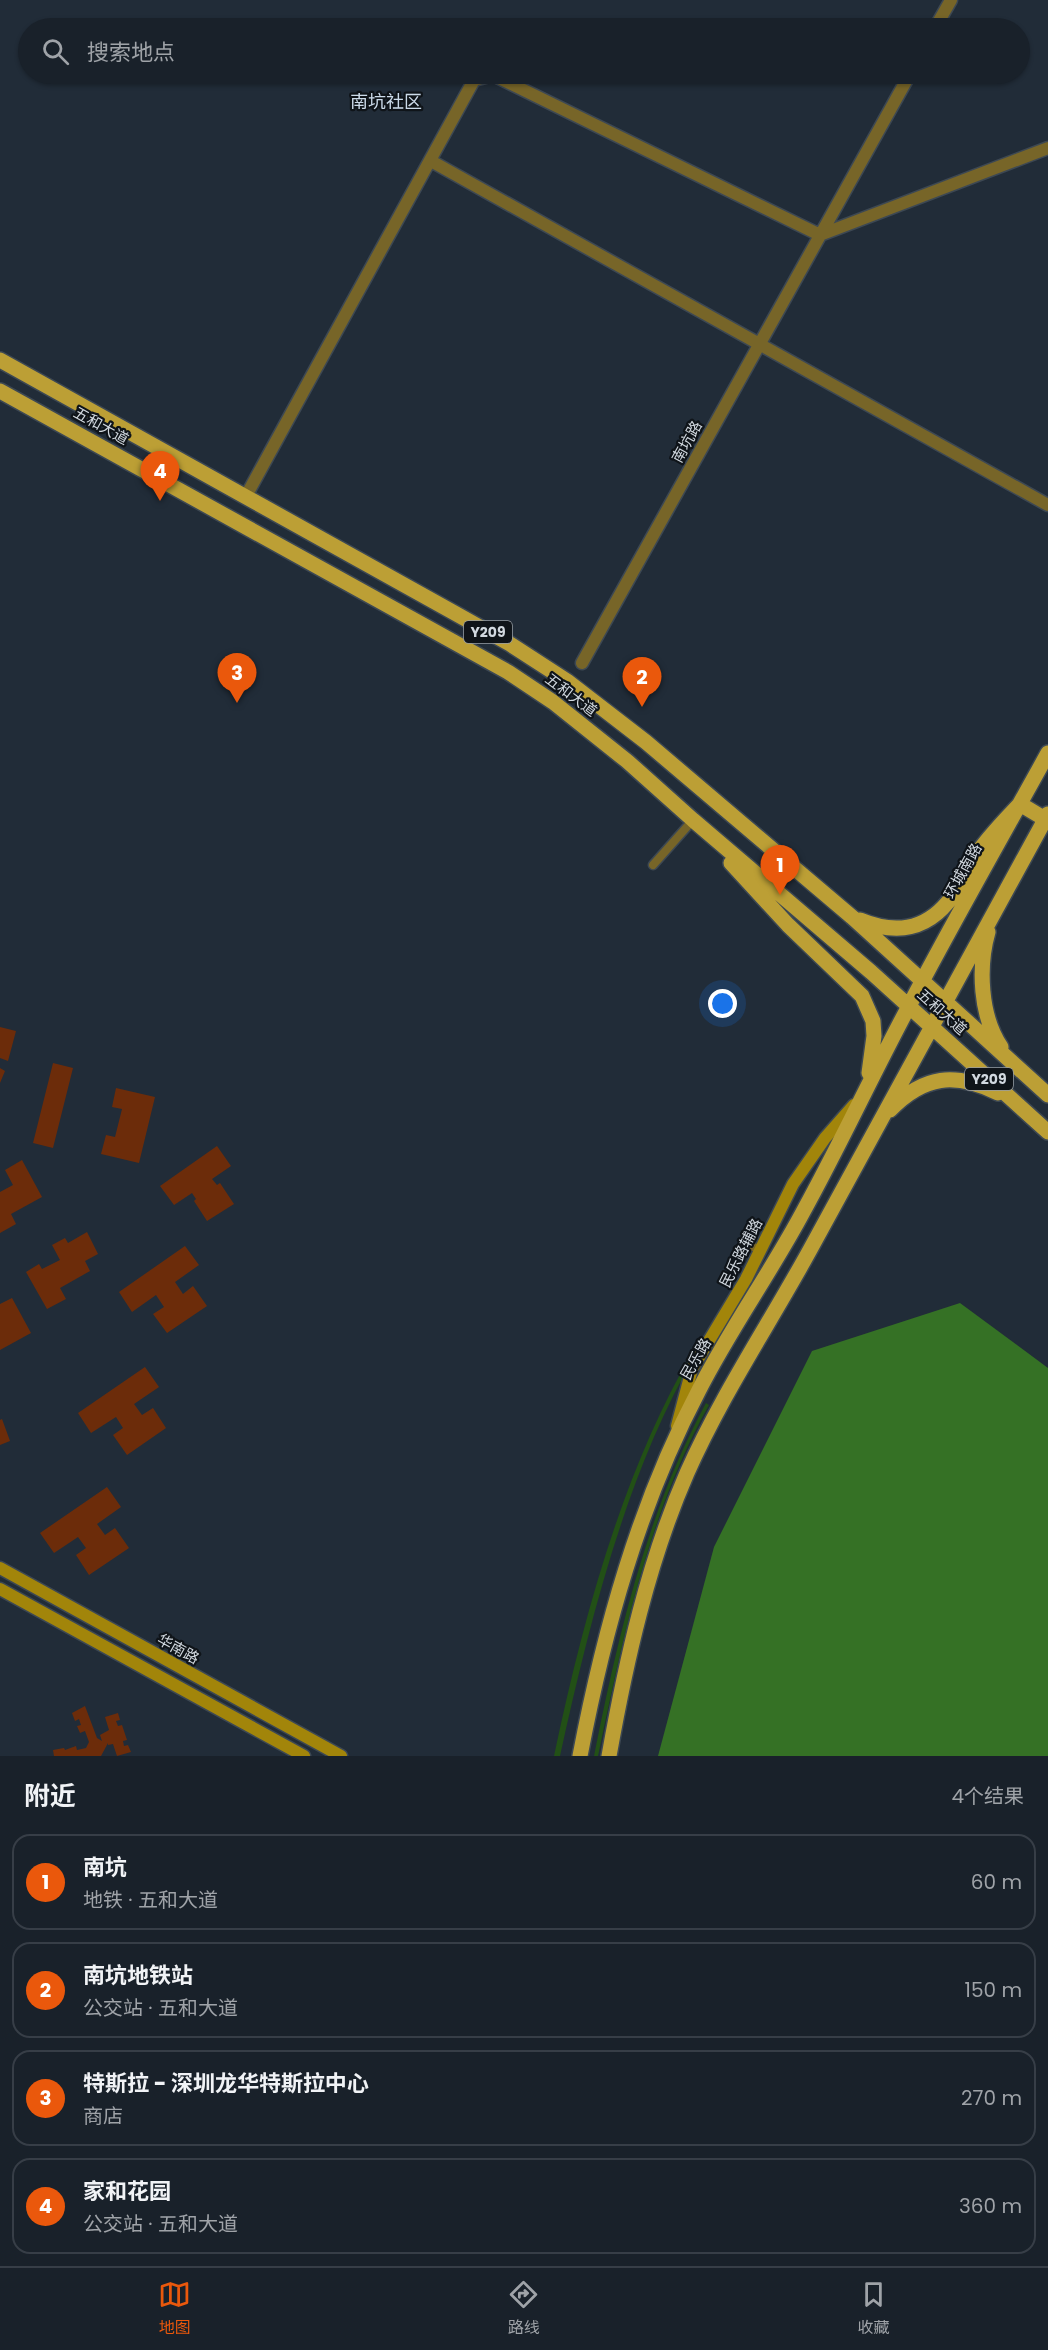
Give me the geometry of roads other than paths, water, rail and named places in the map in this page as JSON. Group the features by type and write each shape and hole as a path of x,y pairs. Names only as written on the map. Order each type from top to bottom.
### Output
{"main road":[{"name":"五和大道","path":"0,360 500,639 567,681 646,742 852,917 1048,1095"},
{"name":"五和大道","path":"0,391 508,672 553,702 627,761 909,1006 1048,1132"},
{"name":"环城南路","path":"909,1006 1048,753"},
{"path":"609,1756 644,1601 664,1532 687,1473 718,1410 807,1257 879,1121 1047,817 1020,804 974,857 949,901 934,917 915,926 896,930 874,926 852,917"},
{"path":"693,820 788,926 862,996 873,1021 874,1036 872,1060 863,1095"},
{"path":"994,912 985,942 982,972 984,997 996,1040 1012,1062"},
{"name":"民乐路","path":"580,1756 588,1714 630,1556 653,1487 674,1439 700,1388 803,1213 909,1006"},
{"path":"879,1121 911,1091 938,1080 955,1079 984,1086 1021,1107"},
{"name":"民乐路辅路","path":"674,1439 692,1370 746,1279 793,1184 825,1138 863,1095"},
{"name":"华南路","path":"0,1568 341,1756"},
{"path":"0,1589 304,1756"}],"street":[{"path":"941,18 951,0"},
{"path":"246,496 472,84"},
{"path":"511,84 820,235 1048,148"},
{"name":"南坑路","path":"582,663 904,84"},
{"path":"431,161 1048,505"}],"lane":[{"path":"653,865 693,820"},
{"path":"747,1244 760,1250"}],"place":[{"name":"家和花园","path":"160,501"},
{"name":"特斯拉 - 深圳龙华特斯拉中心","path":"237,703"},
{"name":"南坑地铁站","path":"642,707"},
{"name":"南坑","path":"780,895"}],"district":[{"name":"南坑社区","path":"386,102"}]}
